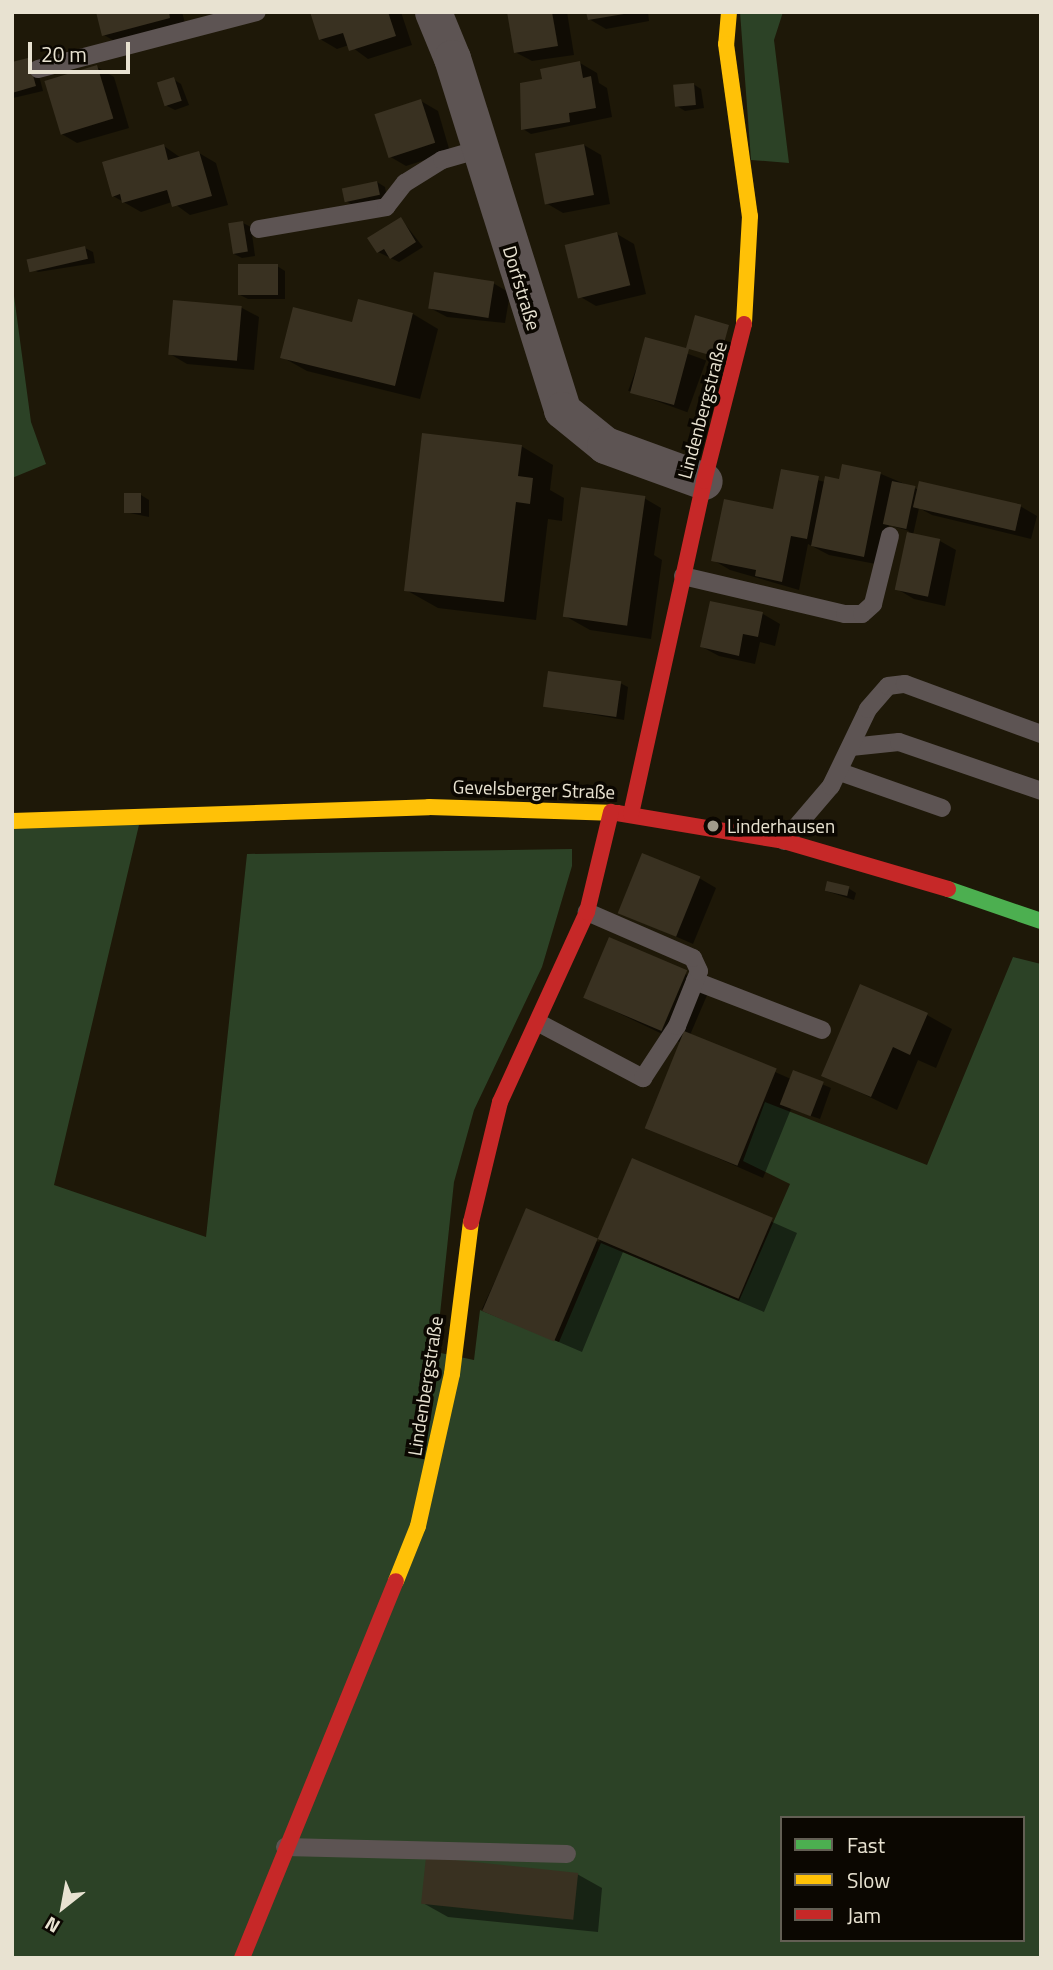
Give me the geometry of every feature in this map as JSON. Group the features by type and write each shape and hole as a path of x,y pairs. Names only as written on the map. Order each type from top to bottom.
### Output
{"street":[{"name":"Dorfstraße","path":"433,12 480,149 562,410 605,445 704,481"},
{"name":"Lindenbergstraße","path":"631,814 704,481 743,340 750,216 727,56 729,12"},
{"name":"Gevelsberger Straße","path":"12,821 429,807 611,812 784,841 911,876 1041,920"},
{"name":"Lindenbergstraße","path":"242,1958 418,1526 452,1374 475,1188 500,1102 539,1023 587,912 611,812"}],"lane":[{"path":"38,69 257,12"},
{"path":"259,229 386,207 405,183 442,160 480,149"},
{"path":"683,576 845,614 862,614 873,604 890,536"},
{"path":"784,841 840,772 876,696 888,687 905,684 1041,734"},
{"path":"851,747 899,742 1041,791"},
{"path":"840,772 942,808"},
{"path":"539,1023 643,1078 677,1026 699,971 694,958 587,912"},
{"path":"695,981 822,1030"},
{"path":"285,1847 567,1854"}],"green space":[{"path":"740,12 783,12 774,40 789,163 751,160"},
{"path":"12,281 31,422 46,464 12,478"},
{"path":"12,819 139,825 54,1185 206,1237 247,854 572,849 572,866 542,967 474,1110 454,1182 436,1352 474,1360 480,1310 559,1342 601,1243 739,1301 790,1184 743,1161 765,1102 927,1165 1013,957 1041,964 1041,1958 12,1958"}],"building":[{"path":"96,12 169,12 170,18 102,36"},
{"path":"310,12 388,12 396,36 349,51 343,33 319,40"},
{"path":"507,12 552,12 558,46 514,53"},
{"path":"586,12 624,12 624,14 588,20"},
{"path":"28,58 36,86 12,93 12,62"},
{"path":"580,61 583,78 591,76 596,108 569,113 570,122 521,130 520,83 542,79 540,69"},
{"path":"97,65 113,119 61,135 44,81"},
{"path":"174,77 182,101 165,106 157,83"},
{"path":"694,83 696,105 675,107 673,85"},
{"path":"421,99 435,143 389,158 374,114"},
{"path":"164,144 168,160 199,151 212,196 172,207 167,190 122,203 120,194 112,197 102,162"},
{"path":"584,144 594,195 545,205 535,154"},
{"path":"377,181 380,195 345,202 342,188"},
{"path":"401,217 416,242 390,259 384,249 377,253 367,238"},
{"path":"243,221 248,252 233,254 228,223"},
{"path":"617,232 630,285 578,298 565,245"},
{"path":"85,246 88,259 29,272 27,259"},
{"path":"238,264 278,264 278,295 238,295"},
{"path":"434,272 494,282 488,318 428,309"},
{"path":"358,299 413,313 395,386 280,358 293,307 352,322"},
{"path":"173,300 242,306 237,361 168,355"},
{"path":"695,315 729,325 720,358 689,349 674,405 630,393 645,337 686,348"},
{"path":"422,433 522,445 518,476 533,478 530,504 516,502 504,602 404,591"},
{"path":"842,464 881,472 864,557 811,546 825,476 839,479"},
{"path":"781,469 819,476 807,539 791,536 782,582 755,576 756,570 711,561 724,499 773,509"},
{"path":"892,481 915,486 906,529 883,524"},
{"path":"919,481 1021,505 1015,531 913,507"},
{"path":"581,487 645,496 627,626 563,617"},
{"path":"124,493 141,493 141,513 124,513"},
{"path":"907,532 940,539 928,597 895,590"},
{"path":"710,601 763,612 758,637 743,634 739,656 700,647"},
{"path":"548,671 621,681 616,717 543,707"},
{"path":"642,853 700,877 676,937 618,913"},
{"path":"827,881 849,886 847,896 825,891"},
{"path":"609,937 687,970 661,1031 583,998"},
{"path":"860,984 928,1013 910,1055 893,1047 871,1097 821,1076"},
{"path":"684,1031 777,1068 737,1166 645,1128"},
{"path":"793,1070 824,1082 811,1116 780,1105"},
{"path":"632,1158 773,1218 738,1299 598,1239"},
{"path":"526,1208 598,1238 554,1342 482,1311"},
{"path":"426,1857 578,1873 573,1920 421,1904"}],"traffic: fast":[{"path":"948,889 1041,921"}],"traffic: slow":[{"path":"729,12 726,44 750,216 744,324"},
{"path":"12,821 429,807 617,813"},
{"path":"396,1581 418,1526 452,1374 471,1222"}],"traffic: jam":[{"path":"631,814 704,481 744,324"},
{"path":"471,1222 500,1102 587,912 611,812"},
{"path":"617,813 784,841 948,889"},
{"path":"242,1958 396,1581"}],"place":[{"name":"Linderhausen","path":"713,826"}]}
